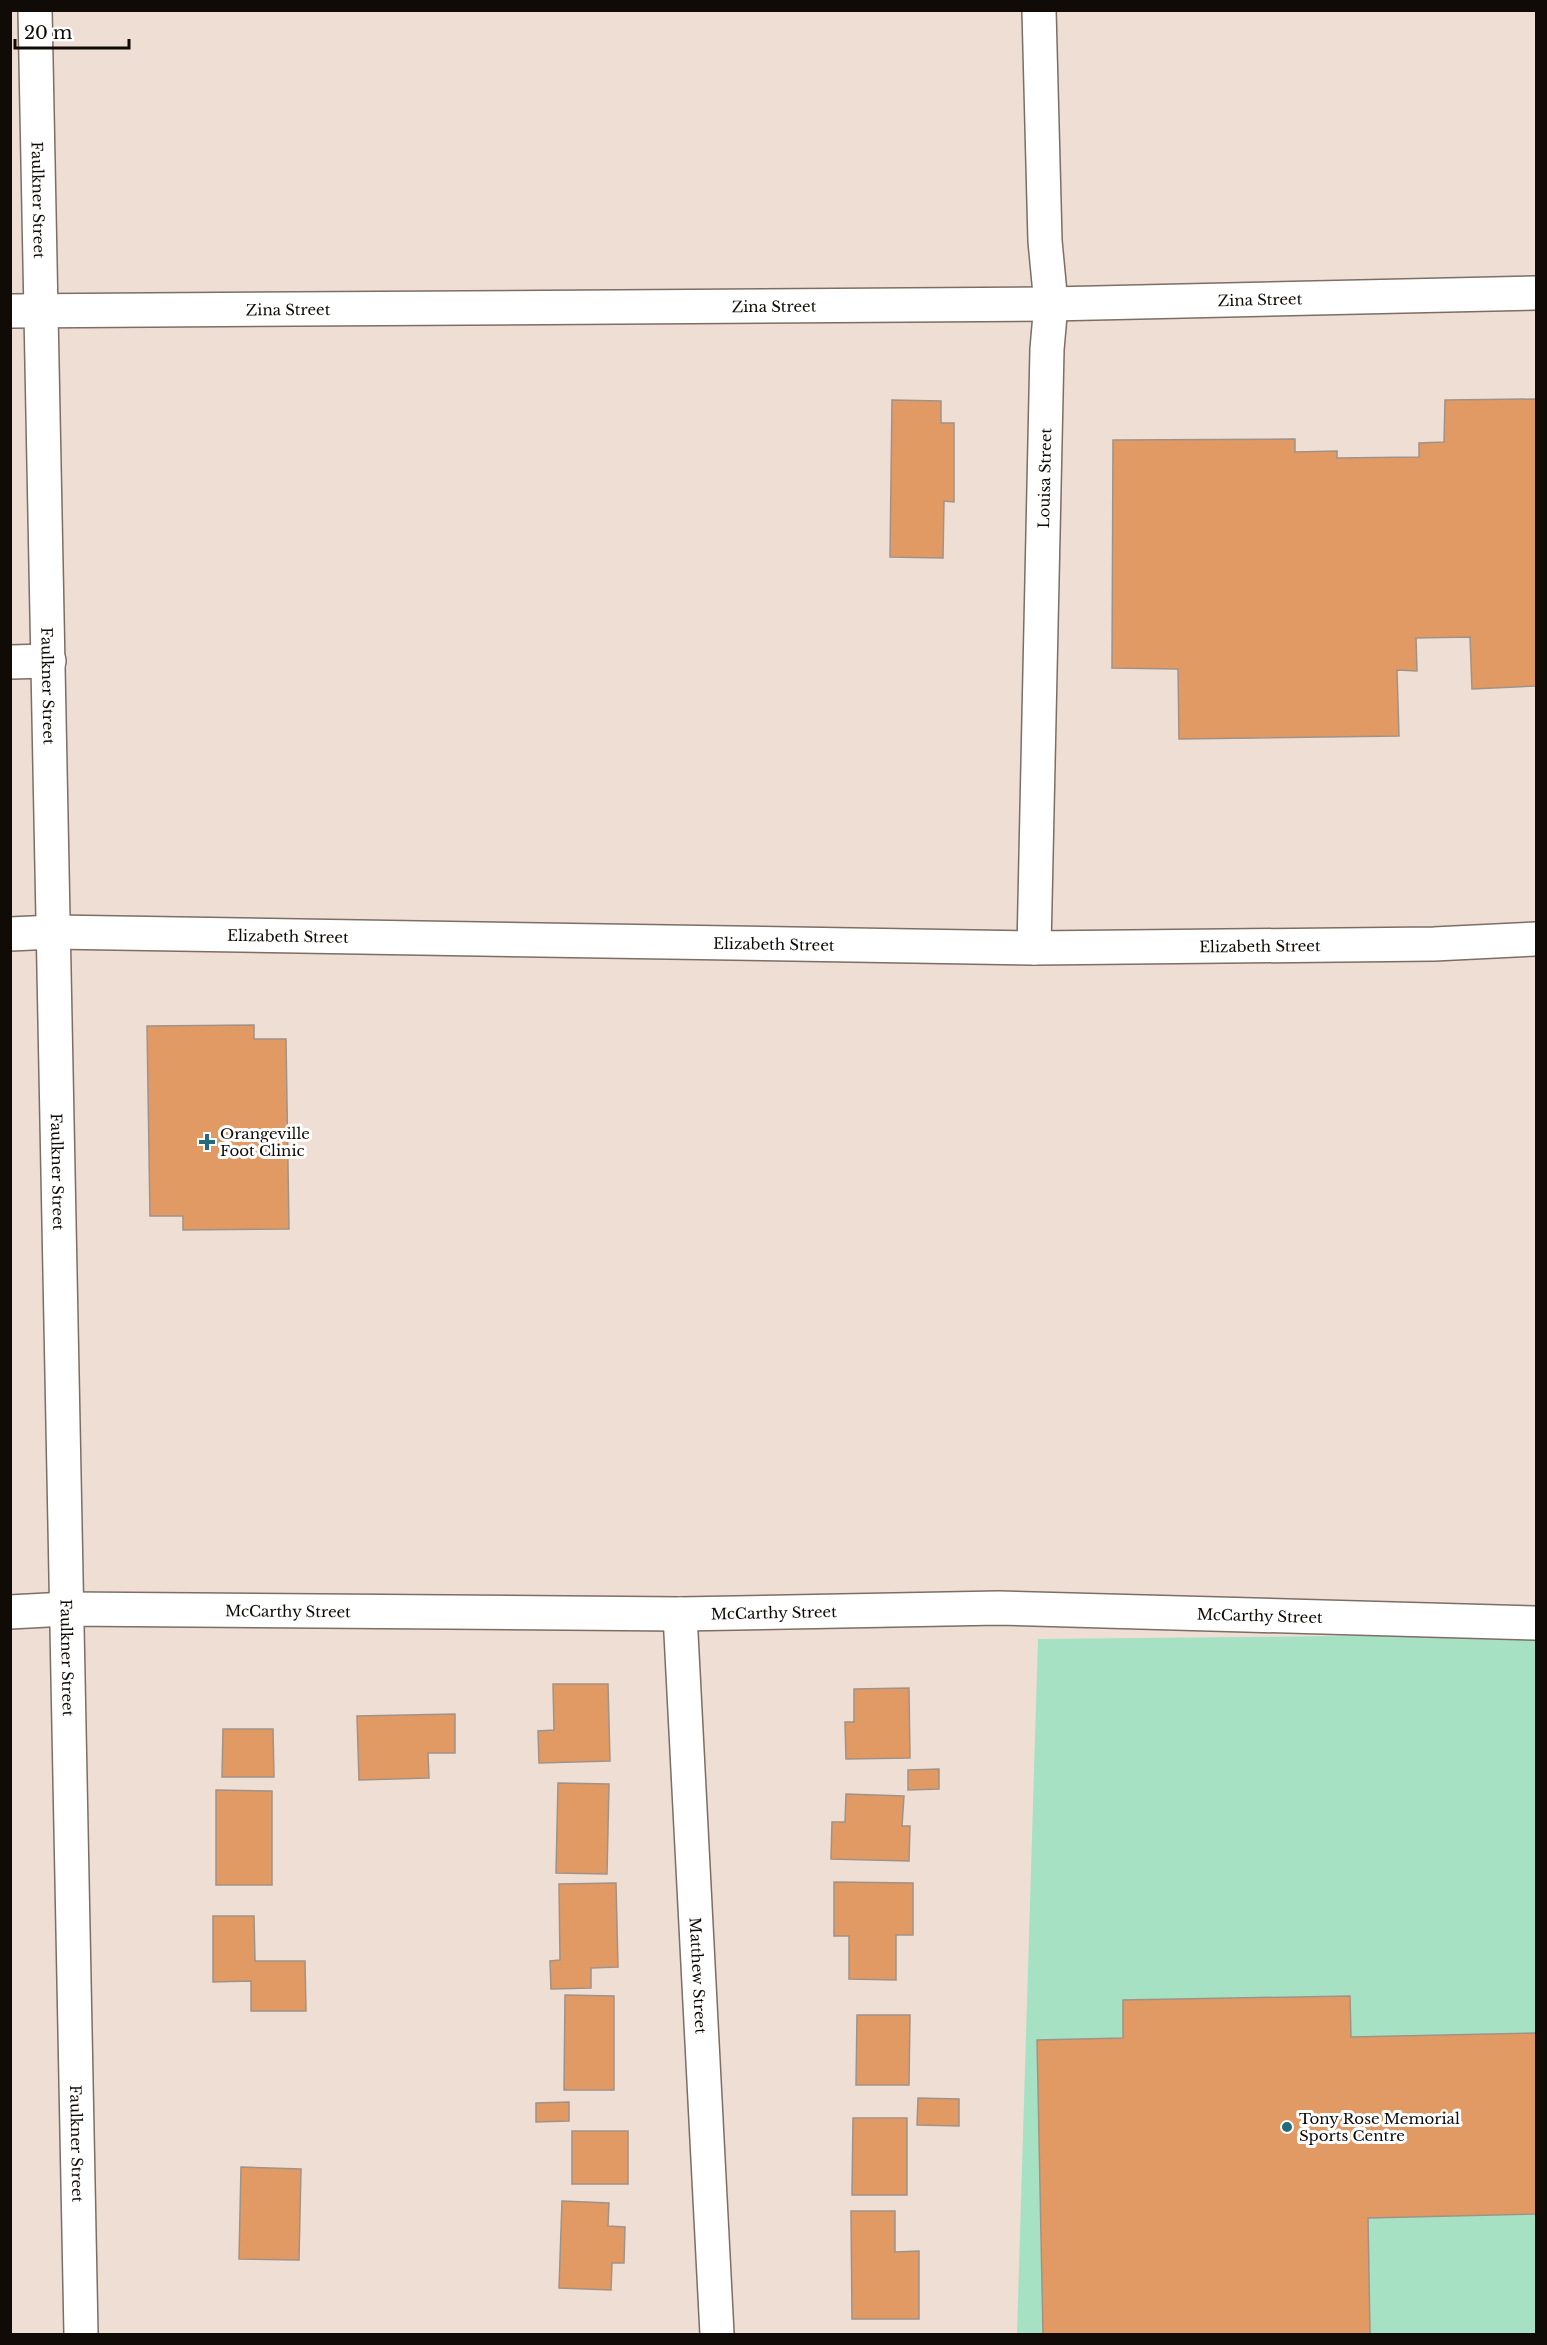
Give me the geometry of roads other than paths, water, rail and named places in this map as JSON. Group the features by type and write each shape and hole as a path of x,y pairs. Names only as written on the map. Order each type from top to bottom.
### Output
{"street":[{"name":"Faulkner Street","path":"35,10 26,310 49,661 81,2334"},
{"name":"Louisa Street","path":"1034,948 1047,349 1051,304 1045,241 1039,10"},
{"name":"Zina Street","path":"26,310 1051,304 1536,293"},
{"path":"10,662 49,661"},
{"name":"Elizabeth Street","path":"10,934 54,932 1034,948 1434,944 1536,939"},
{"name":"McCarthy Street","path":"10,1612 66,1609 680,1614 999,1608 1536,1623"},
{"name":"Matthew Street","path":"680,1614 717,2334"}],"place":[{"name":"Orangeville Foot Clinic","path":"207,1142"},
{"name":"Tony Rose Memorial Sports Centre","path":"1287,2127"}]}
